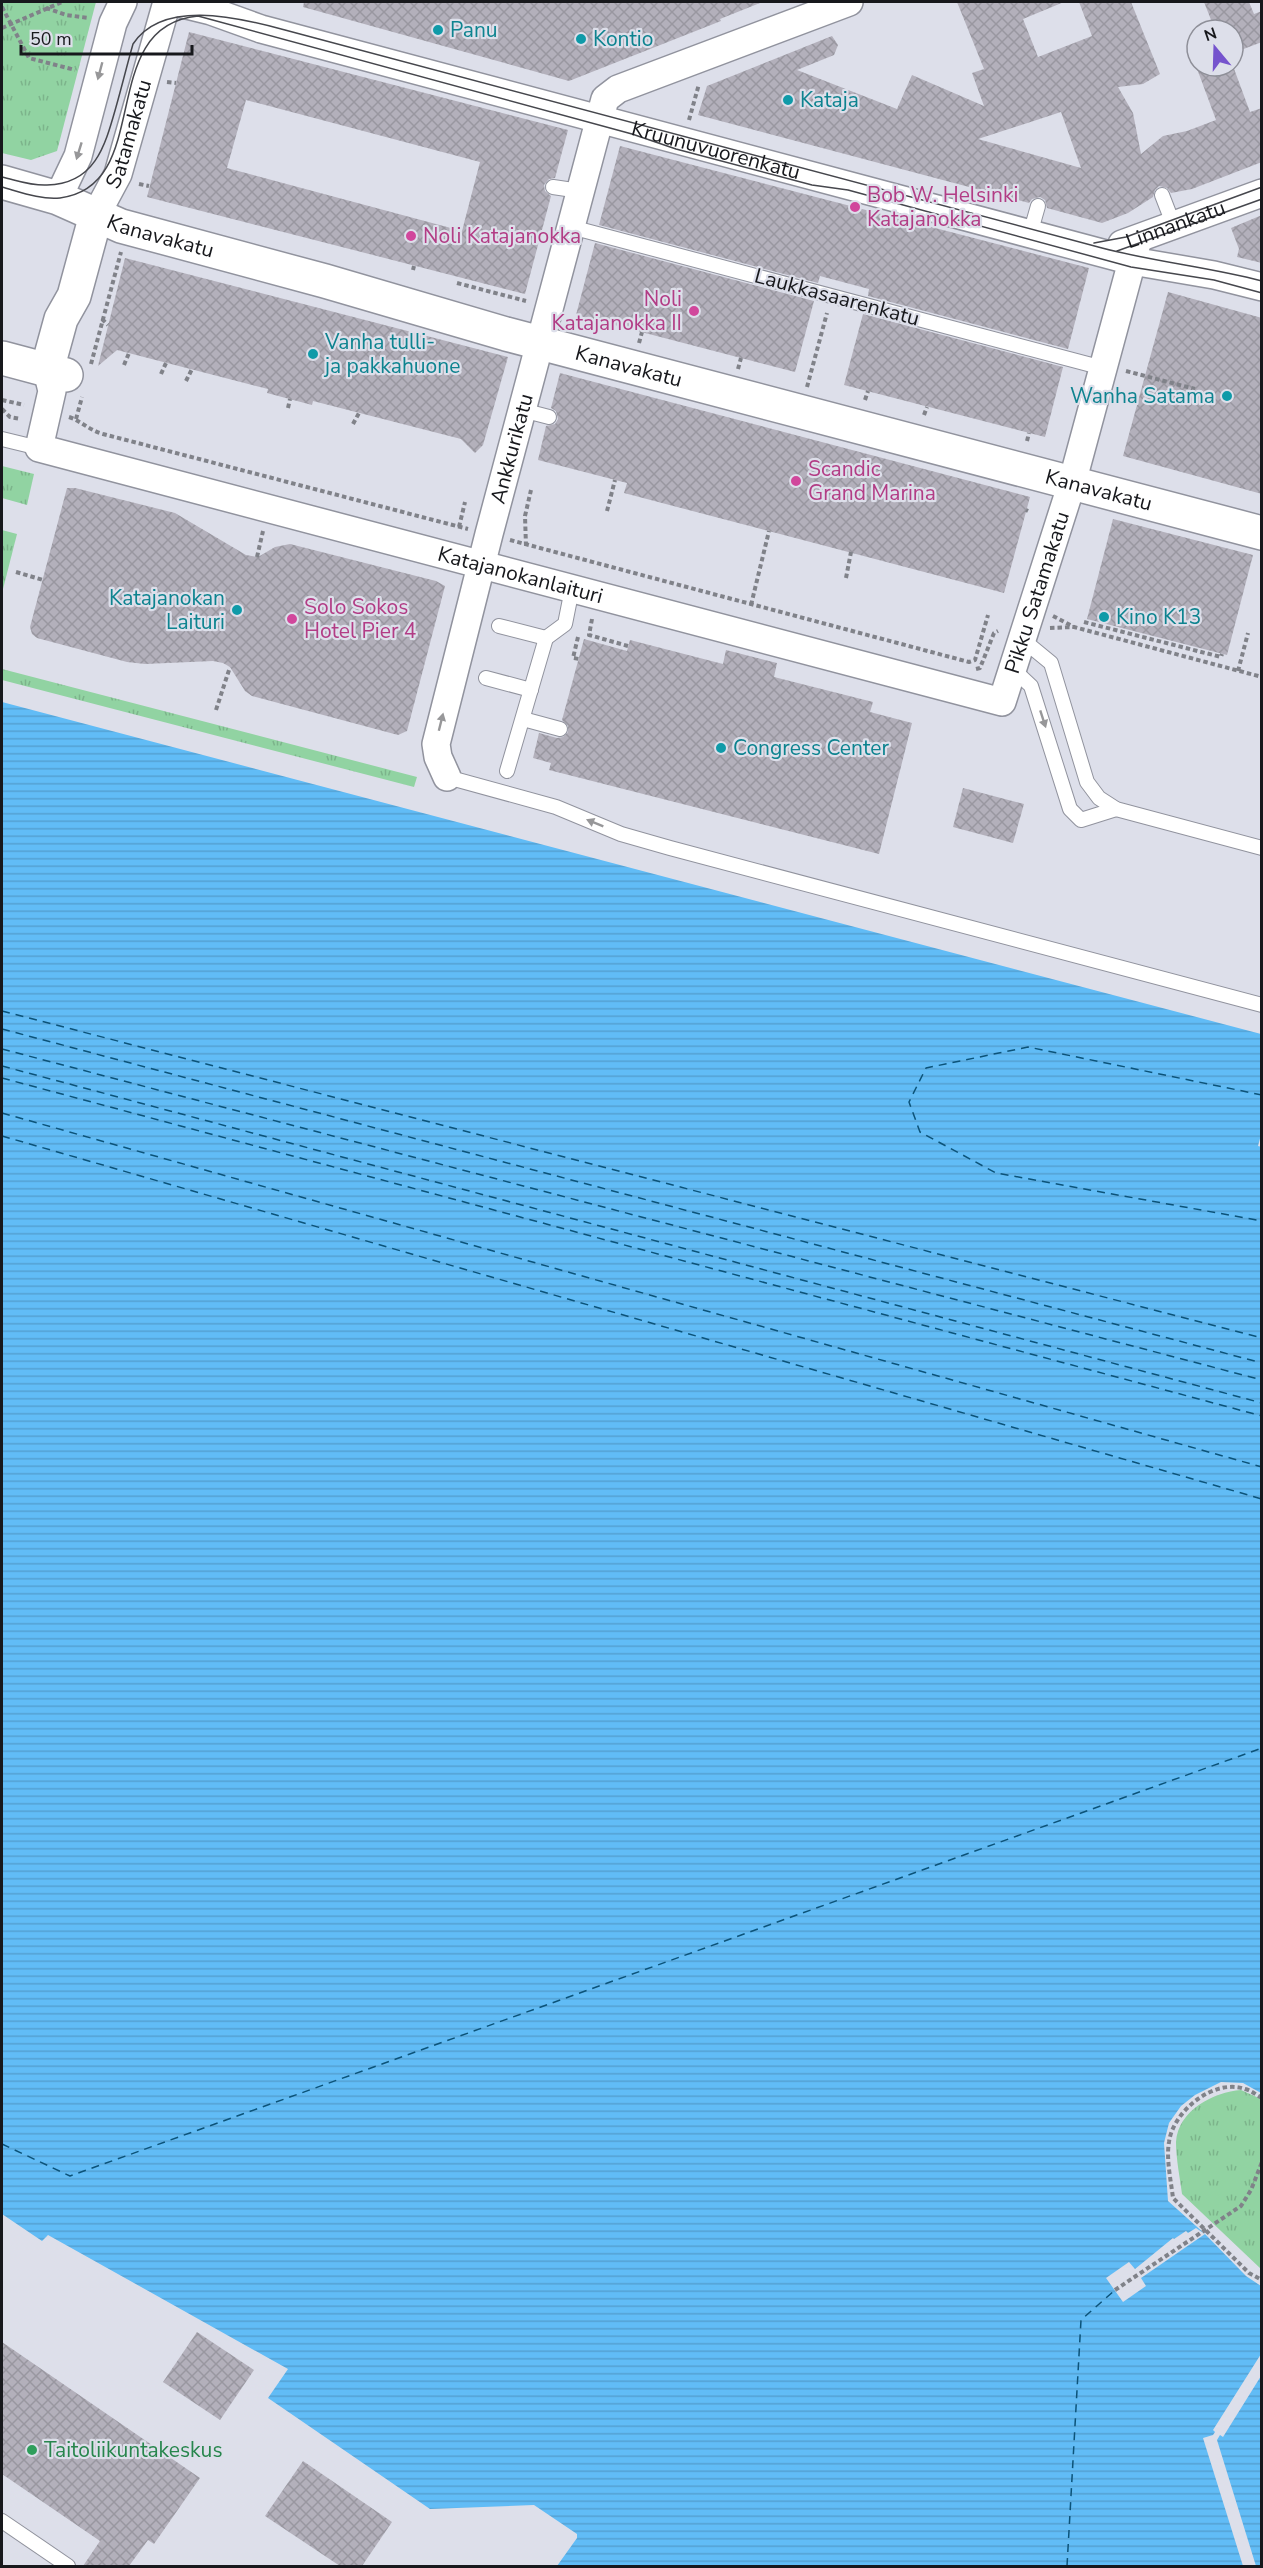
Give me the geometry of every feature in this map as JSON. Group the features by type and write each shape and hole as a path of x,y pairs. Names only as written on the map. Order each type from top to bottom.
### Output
{"main road":[{"name":"Kanavakatu","path":"2,182 58,198 121,226 325,281 539,343 1262,533"},
{"name":"Satamakatu","path":"56,379 61,319 74,296 96,215"},
{"path":"2,358 56,379"}],"street":[{"name":"Satamakatu","path":"58,198 78,156 113,22 123,2"},
{"name":"Satamakatu","path":"96,215 118,174 168,2"},
{"name":"Kruunuvuorenkatu","path":"174,2 211,11 261,29 1087,249 1135,250 1214,275 1262,287"},
{"name":"Ankkurikatu","path":"447,777 438,757 436,744 539,343 605,99 611,93 627,85 847,2"},
{"name":"Linnankatu","path":"1135,250 1174,226 1262,193"},
{"name":"Pikku Satamakatu","path":"1002,702 1072,483 1114,369 1135,250"},
{"path":"39,448 56,379"},
{"name":"Katajanokanlaituri","path":"39,448 1002,702"}],"lane":[{"path":"553,187 580,191"},
{"path":"1162,195 1174,226"},
{"path":"1030,234 1038,206"},
{"name":"Laukkasaarenkatu","path":"571,227 1114,369"},
{"path":"522,410 549,417"},
{"path":"2,440 39,448"},
{"path":"507,771 546,638 565,624 573,589"},
{"path":"499,626 546,638"},
{"path":"1025,634 1051,663 1087,782 1099,798 1116,809 1262,848"},
{"path":"1014,670 1032,686 1070,809 1081,820 1116,809"},
{"path":"486,678 531,690"},
{"path":"523,719 560,729"},
{"path":"447,777 556,807 621,834 1262,1005"},
{"path":"2,2521 68,2566"}],"path":[{"path":"2,28 62,2"},
{"path":"2,7 29,58 82,72"},
{"path":"46,8 66,15 97,17"},
{"path":"688,126 699,83"},
{"path":"138,184 149,186"},
{"path":"116,272 120,277"},
{"path":"457,283 526,301"},
{"path":"801,412 831,296"},
{"path":"102,319 108,325"},
{"path":"124,365 129,353"},
{"path":"738,369 741,358"},
{"path":"161,374 166,363"},
{"path":"186,381 192,369"},
{"path":"1114,369 1195,389"},
{"path":"865,400 868,391"},
{"path":"288,408 290,399"},
{"path":"924,415 927,406"},
{"path":"353,424 359,413"},
{"path":"76,419 93,431 474,531"},
{"path":"1027,441 1029,433"},
{"path":"607,511 615,480"},
{"path":"522,576 526,544 525,516 531,490"},
{"path":"457,537 465,501"},
{"path":"257,557 263,531"},
{"path":"751,605 769,531"},
{"path":"504,538 969,662 975,660 988,615"},
{"path":"846,578 851,552"},
{"path":"16,572 43,579"},
{"path":"1053,615 1074,627 1262,677"},
{"path":"592,618 590,635 628,646"},
{"path":"1084,622 1105,625 1221,657 1222,654"},
{"path":"970,671 980,668 994,633 1001,630 1025,634 1074,627"},
{"path":"1238,671 1248,633"},
{"path":"216,710 230,667"},
{"path":"1262,2098 1245,2088 1222,2087 1185,2108 1176,2121 1169,2142 1173,2198 1249,2272 1262,2280"},
{"path":"1115,2290 1241,2206 1251,2190 1262,2162"}],"green space":[{"path":"2,2 96,2 57,151 31,160 2,153"},
{"path":"2,466 34,474 27,505 2,498"},
{"path":"2,530 17,534 2,593"},
{"path":"2,669 417,777 414,787 2,680"},
{"path":"1241,2090 1261,2099 1261,2269 1182,2194 1177,2162 1178,2131 1190,2112 1220,2094"}],"water":[{"path":"2,702 1261,1034 1262,1131 1258,1146 1262,1147 1261,2093 1243,2083 1221,2082 1195,2095 1181,2106 1169,2123 1164,2143 1168,2201 1205,2234 1246,2276 1261,2286 1261,2566 557,2566 577,2538 577,2534 534,2505 430,2509 268,2398 288,2369 48,2235 42,2241 2,2214"}],"pier":[{"path":"1196,2228 1205,2234 1141,2278 1146,2286 1123,2302 1106,2278 1129,2262 1135,2269 1173,2238"},
{"path":"1261,2354 1261,2376 1223,2437 1220,2435 1217,2440 1256,2566 1243,2566 1203,2438 1213,2435 1215,2432 1213,2430"}],"building":[{"name":"Kontio","path":"304,2 760,3 720,19 721,21 569,81 303,7"},
{"path":"957,2 1064,2 1023,19 1038,57 1092,36 1079,2 1131,2 1160,74 1143,84 1118,87 1133,113 1141,154 1163,136 1187,131 1216,120 1200,78 1237,78 1250,112 1262,108 1262,162 1192,189 1171,193 1167,188 1159,186 1153,197 1128,213 1102,223 1047,208 1045,200 1040,197 1032,199 1029,203 698,115 707,86 832,36 838,45 834,55 797,70 897,109 912,75 984,106 972,73 984,69","holes":["1061,112 1081,168 978,139"]},
{"path":"1204,2 1249,2 1254,14 1262,11 1262,42 1245,48 1245,18 1210,18"},
{"path":"189,32 568,130 555,178 549,179 544,185 545,191 551,196 525,294 147,197","holes":["246,100 480,162 462,231 227,168"]},
{"path":"620,146 1089,268 1068,349 868,296 869,289 820,276 818,283 599,225"},
{"path":"1262,215 1262,263 1237,257 1239,249 1231,228"},
{"name":"Noli Katajanokka II","path":"595,243 814,301 795,372 576,315"},
{"name":"Vanha tulli- ja pakkahuone","path":"125,258 508,357 483,445 475,453 461,439 313,401 312,405 267,393 268,389 117,350 98,366"},
{"name":"Wanha Satama","path":"1168,292 1262,318 1262,494 1123,456"},
{"path":"863,314 1063,367 1045,437 844,385"},
{"name":"Scandic Grand Marina","path":"560,373 1030,497 1004,593 624,493 627,483 538,460 546,426 555,424 558,419 556,411 551,408"},
{"name":"Katajanokan Laituri","path":"67,488 75,488 175,513 246,555 258,557 275,547 290,544 436,581 445,586 407,731 398,735 252,696 245,691 230,667 223,663 213,661 145,664 127,662 37,638 32,634 30,627"},
{"path":"1113,519 1253,555 1227,655 1087,619"},
{"name":"Congress Center","path":"584,639 627,651 630,640 723,664 726,650 777,663 774,677 873,702 870,712 912,723 879,854 549,770 551,763 533,758 539,733 557,738 563,737 568,732 568,726 562,720"},
{"path":"963,788 1024,804 1013,843 953,827"},
{"path":"197,2332 254,2370 220,2420 163,2382"},
{"path":"2,2342 200,2478 154,2544 148,2540 129,2566 83,2566 100,2541 2,2474"},
{"path":"303,2461 392,2522 362,2566 340,2566 265,2516"}],"ferry route":[{"path":"2,1011 1262,1338"},
{"path":"2,1029 1262,1363"},
{"path":"1262,1095 1028,1047 926,1068 909,1102 920,1132 996,1173 1262,1221"},
{"path":"2,1049 1262,1380"},
{"path":"2,1066 1262,1403"},
{"path":"2,1078 1262,1416"},
{"path":"2,1113 1262,1467"},
{"path":"2,1136 1262,1499"},
{"path":"2,2144 70,2176 1262,1748"},
{"path":"1067,2566 1081,2320 1115,2290"}],"tram line":[{"path":"2,177 29,184 47,185 63,183 87,170 102,149 107,136 133,44 146,30 162,21 201,15 244,20 285,30 1102,248 1262,281"},
{"path":"2,187 45,198 60,198 89,187 107,166 118,138 134,75 146,47 166,26 198,16 812,185 848,190 1131,267 1214,280 1262,293"},
{"path":"1094,243 1126,237 1262,187"},
{"path":"1117,251 1262,199"}],"place":[{"name":"Panu","path":"438,30"},
{"name":"Kontio","path":"581,39"},
{"name":"Kataja","path":"788,100"},
{"name":"Bob W. Helsinki Katajanokka","path":"855,207"},
{"name":"Noli Katajanokka","path":"411,236"},
{"name":"Noli Katajanokka II","path":"694,311"},
{"name":"Vanha tulli- ja pakkahuone","path":"313,354"},
{"name":"Wanha Satama","path":"1227,396"},
{"name":"Scandic Grand Marina","path":"796,481"},
{"name":"Katajanokan Laituri","path":"237,610"},
{"name":"Kino K13","path":"1104,617"},
{"name":"Solo Sokos Hotel Pier 4","path":"292,619"},
{"name":"Congress Center","path":"721,748"},
{"name":"Taitoliikuntakeskus","path":"32,2450"}]}
